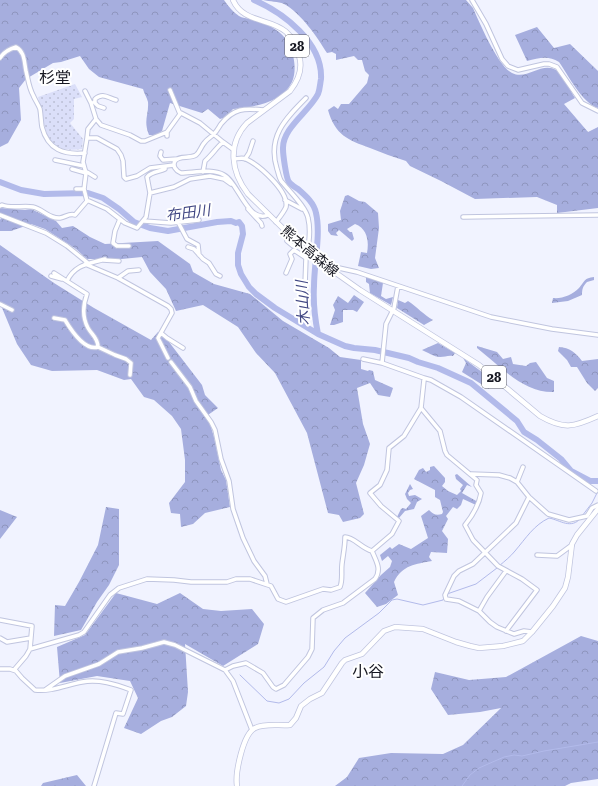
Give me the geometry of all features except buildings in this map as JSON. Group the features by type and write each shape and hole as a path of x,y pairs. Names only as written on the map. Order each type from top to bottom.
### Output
{"main road":[{"name":"熊本高森線","path":"233,0 245,14 285,30 295,42 298,50 300,68 295,84 285,95 263,110 244,126 234,150 236,173 242,186 248,194 308,255 479,365 540,416 550,422 560,425 578,425 598,416"},
{"path":"237,786 238,766 246,737 252,730 261,726 290,725 296,718 301,706 322,693 345,660 364,652 387,629 395,627 423,629 456,642 479,648 503,646 523,640 532,632 553,606 565,588 572,545 577,535 598,509"}],"street":[{"path":"472,0 486,24 502,59 508,66 518,70 544,64 550,64 557,67 582,103 598,111"},
{"path":"0,58 11,48 16,47 20,50 23,55 23,61 30,89 40,108 44,134 52,146 62,152 73,154 85,153"},
{"path":"170,90 180,114"},
{"path":"85,92 93,102 104,108"},
{"path":"93,102 104,95 116,100"},
{"path":"306,98 294,110 277,132 273,153 281,181 306,212 308,218 310,236 305,285 306,305"},
{"path":"93,102 96,119 101,124 145,142 167,134 180,114"},
{"path":"198,146 200,146 225,118 233,112 242,109 263,110"},
{"path":"180,114 192,118 234,150"},
{"path":"0,206 32,207 50,216 60,218 69,214 75,215 86,201 84,189 86,173 84,166 85,153 88,129 96,119"},
{"path":"87,138 97,138 117,149 121,155 124,176 126,179 137,176 147,169 174,165"},
{"path":"161,152 160,156 163,160 192,157 196,155 207,138"},
{"path":"203,172 205,161 223,142"},
{"path":"245,159 253,142"},
{"path":"177,159 174,165 176,170 181,173 217,172 224,175 235,187 250,213 261,223 262,226"},
{"path":"234,160 245,159 261,168 285,200 286,207 276,222"},
{"path":"55,160 84,166"},
{"path":"86,201 90,201 107,209 125,223 137,228 144,221 148,206 150,193 147,177 153,172 160,172 165,169 164,167"},
{"path":"72,169 87,172 94,177"},
{"path":"150,193 174,187 190,179 210,176 224,179 235,187"},
{"path":"76,190 84,189"},
{"path":"285,200 306,212"},
{"path":"248,208 260,216 264,217 268,215"},
{"path":"462,217 598,215"},
{"path":"0,216 46,233 67,246 86,263 159,300 171,309 172,313 158,339 170,360 190,387 196,401 215,430 221,459 229,481 233,508 254,561 265,576 267,584"},
{"path":"120,219 115,231 113,243 117,246 129,246"},
{"path":"144,221 156,223 199,220"},
{"path":"178,222 187,239 198,245 199,255"},
{"path":"30,231 53,237"},
{"path":"287,241 293,246 297,243"},
{"path":"60,246 67,246"},
{"path":"188,247 193,248 209,263 216,274 220,276"},
{"path":"286,273 292,259 290,254 294,250 308,255"},
{"path":"66,281 70,274 86,263 103,259 119,261"},
{"path":"334,271 339,268 491,317 552,329 598,335"},
{"path":"118,278 128,271 139,270"},
{"path":"52,275 66,281 87,294 83,308 87,327 98,340 98,347"},
{"path":"382,363 386,324 393,311 398,286"},
{"path":"0,304 12,310"},
{"path":"54,318 65,320 78,338 88,346 94,348 98,347 126,359 131,363 130,376"},
{"path":"161,333 183,348"},
{"path":"363,359 382,363 431,380 461,397 596,491"},
{"path":"372,550 392,534 399,521 381,506 370,494 380,485 387,470 389,448 404,436 421,408 424,378"},
{"path":"421,408 440,431 447,455 477,480 476,485 482,493 480,502 465,524 474,540 498,566 522,579 537,590 506,631"},
{"path":"518,482 523,467"},
{"path":"470,473 499,475 518,482 529,497 548,514 568,520 587,516 592,508 598,505"},
{"path":"529,497 516,523 473,564 459,571 454,576 445,595 446,599 459,601 479,611 496,628 514,634 524,631 532,632"},
{"path":"30,649 79,635 84,632 110,594 119,588 148,579 192,582 227,582 243,578 271,586 278,599 286,602 323,589 331,590 340,587 342,582 345,537 351,538 363,548 372,550"},
{"path":"537,554 557,556 572,545"},
{"path":"225,670 233,666 246,663 263,673 276,689 284,685 308,657 312,649 313,618 323,610 343,603 375,580 379,574 372,550"},
{"path":"479,611 487,597 506,571"},
{"path":"0,620 32,626 30,649 14,670"},
{"path":"0,638 7,642 31,638"},
{"path":"45,690 65,676 99,664 118,652 164,642 175,645 225,670 233,681 252,730"},
{"path":"0,669 14,670 35,690 45,690 83,682 104,681 114,683 131,690 123,714 116,713 94,786"}],"shaded area":[{"path":"75,84 82,97 74,99 74,119 70,123 83,139 82,149 69,150 59,147 48,135 38,97"}],"green space":[{"path":"0,0 224,0 239,16 269,26 282,34 292,52 295,71 292,82 282,95 267,103 233,109 226,117 220,119 208,109 202,113 170,103 162,131 156,135 149,135 146,125 148,102 143,89 99,77 89,69 80,56 53,63 26,79 19,88 21,120 8,143 0,147"},
{"path":"263,0 466,0 473,8 495,54 507,69 518,75 547,68 559,72 575,98 564,104 588,132 598,127 598,208 557,213 557,205 537,197 475,199 410,166 406,161 379,152 349,139 334,125 328,110 334,106 338,109 341,104 349,104 367,83 369,75 365,71 362,60 358,60 354,56 336,60 336,54 332,52 327,53 308,26 290,8 282,3"},
{"path":"537,27 554,48 570,44 598,71 598,108 586,100 571,81 559,62 551,58 539,58 527,61 515,35"},
{"path":"348,195 359,201 365,202 378,213 379,228 375,258 379,268 371,269 358,266 361,252 367,253 368,245 367,236 363,229 359,226 355,224 347,229 352,232 354,239 352,241 339,230 336,233 338,236 331,235 328,231 328,224 341,220 340,211 345,196"},
{"path":"0,208 31,209 56,221 62,228 73,226 90,237 105,244 158,241 190,264 193,272 214,284 250,294 283,321 329,348 340,357 361,360 361,369 373,371 375,380 393,388 390,397 378,395 370,383 357,388 363,424 370,444 364,465 356,483 364,514 360,518 343,522 339,515 328,513 307,433 275,373 256,353 238,327 203,305 176,311 166,289 150,272 142,257 122,259 87,259 76,249 45,229 31,224 11,231 0,231 0,220 3,214 0,213"},
{"path":"0,245 54,283 94,308 151,340 158,332 169,342 202,385 205,395 218,408 205,417 210,424 221,470 226,480 230,507 205,513 193,524 181,527 180,514 171,513 169,503 185,482 185,460 181,429 172,416 154,400 144,397 131,379 124,380 97,370 52,371 31,365 17,344 0,303"},
{"path":"366,277 383,283 381,296 386,299 393,297 391,305 370,293 369,284 366,282"},
{"path":"594,277 594,280 587,282 585,285 582,295 568,301 552,303 553,298 560,298 570,295 579,288 586,279"},
{"path":"354,295 364,302 357,312 353,310 343,310 343,322 330,325 335,310 333,305 338,296 348,303"},
{"path":"398,300 405,303 408,301 433,320 424,325 397,308"},
{"path":"438,343 455,353 453,356 438,357 422,350"},
{"path":"477,346 497,352 503,359 511,357 513,364 526,366 530,363 536,362 547,378 554,381 554,392 532,388 522,383 503,370 477,348"},
{"path":"559,347 572,351 582,361 598,359 598,388 595,391 587,383 577,367 571,367 567,360 558,351"},
{"path":"463,358 486,375 489,389 462,372 466,363"},
{"path":"434,466 445,478 445,482 442,486 448,491 457,495 461,491 460,489 463,485 456,479 455,475 457,474 472,487 467,485 462,493 478,502 476,505 463,499 461,505 457,509 453,507 446,516 448,519 442,531 448,539 447,553 431,552 429,557 432,561 415,564 401,572 394,582 398,595 386,604 377,607 365,593 390,567 392,561 388,556 382,561 380,555 390,547 392,549 399,544 411,549 428,538 421,516 429,510 436,515 440,515 443,512 440,500 435,497 435,490 414,479 419,470 423,468 426,472 430,470 430,467"},
{"path":"410,484 413,489 408,493 409,496 415,495 422,499 417,502 414,509 405,511 399,518 397,517 401,509 406,509 411,503 405,494"},
{"path":"106,507 119,509 119,565 109,585 97,602 81,630 54,636 55,605 65,606 79,582 98,545"},
{"path":"0,510 17,517 0,539"},
{"path":"116,593 157,604 180,593 203,609 221,611 252,609 264,624 258,644 223,666 185,644 188,692 186,706 172,717 161,721 141,734 124,728 138,698 130,681 97,676 60,683 57,647 85,635"},
{"path":"581,636 598,641 598,779 571,783 565,786 335,786 347,777 359,758 391,753 443,754 463,745 501,708 480,712 448,715 431,689 435,672 469,680 506,677"},
{"path":"77,775 86,786 41,786 43,783"}],"waterway":[{"name":"木山川","path":"254,0 289,21 300,31 316,53 320,66 321,79 318,94 314,101 291,127 284,141 283,149 289,182 309,200 316,213 318,240 314,277 314,298 318,334"},
{"name":"布田川","path":"0,182 21,190 44,194 88,193 103,198 134,222 150,228 168,231 217,222 239,222 242,226 243,234 238,253 238,265 241,274 249,287 275,308 318,334 345,346 375,350 409,358 438,368 471,383 517,421 524,432 537,440 561,459 571,471 590,481 598,481"},
{"path":"582,516 592,503 598,491"},
{"path":"499,566 512,555 535,528 549,518 569,524 577,522 581,518"},
{"path":"447,594 476,584 497,568"},
{"path":"240,675 267,701 279,703 289,699 304,683 324,667 334,651 345,638 379,613 392,600 397,599 423,605 443,600 444,598"},
{"path":"462,786 470,775 479,768 504,757 514,755 522,756 598,742"}],"district":[{"name":"杉堂","path":"55,77"},
{"name":"小谷","path":"368,671"}]}
